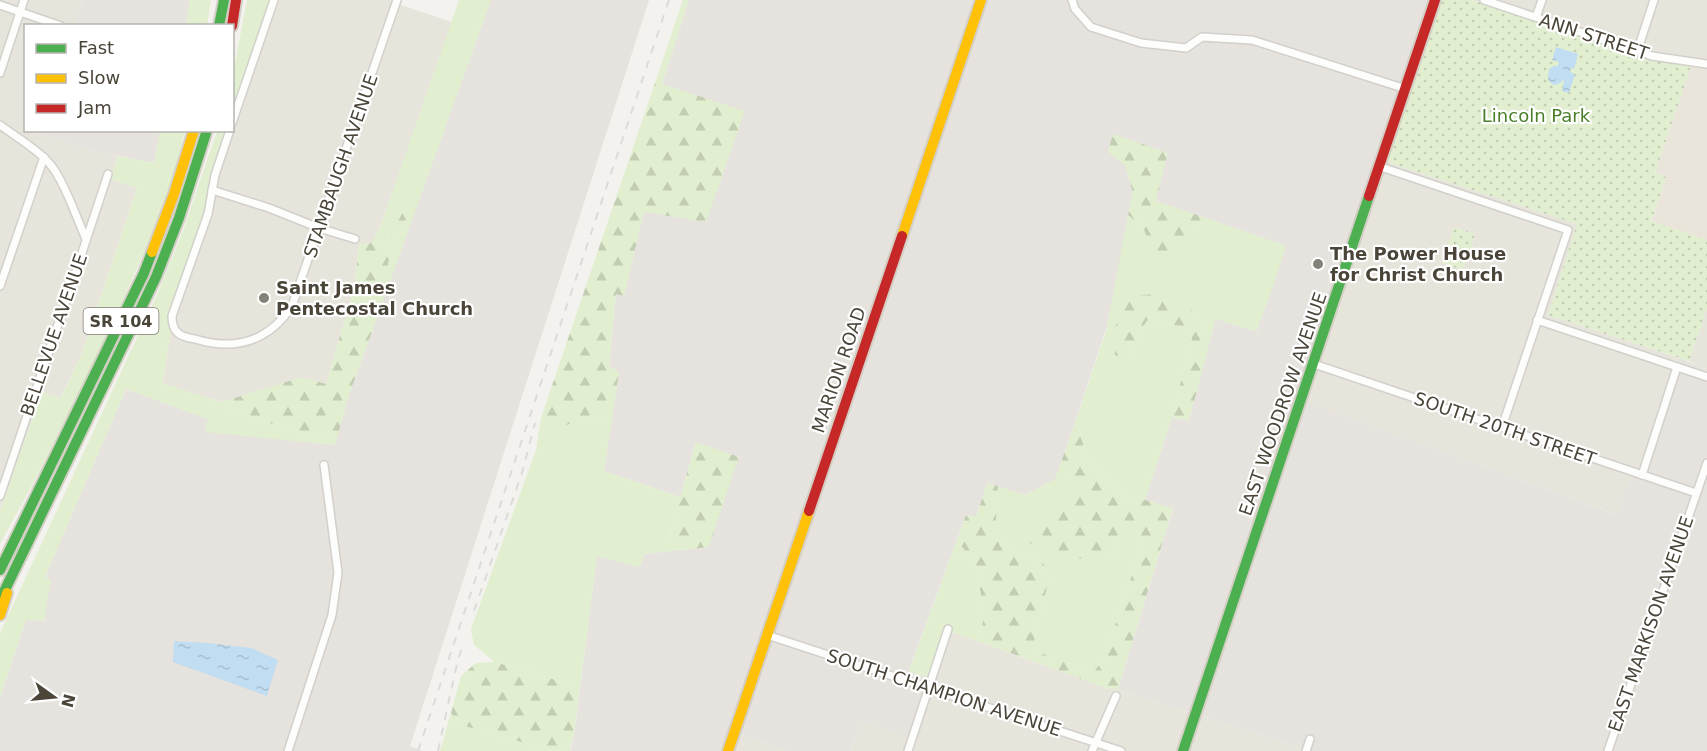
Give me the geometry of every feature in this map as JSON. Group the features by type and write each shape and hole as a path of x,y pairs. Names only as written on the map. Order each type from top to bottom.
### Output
{"main road":[{"path":"219,24 224,0"},
{"path":"232,24 237,0"},
{"name":"MARION ROAD","path":"728,751 981,0"},
{"name":"EAST WOODROW AVENUE","path":"1183,751 1436,0"},
{"name":"SR 104","path":"0,570 144,273 171,202 193,132"},
{"name":"SR 104","path":"0,600 156,277 180,218 206,132"},
{"path":"0,615 10,579"}],"street":[{"path":"0,73 24,0"},
{"path":"234,117 274,0"},
{"name":"STAMBAUGH AVENUE","path":"212,190 208,214 172,316 172,322 178,333 184,336 209,344 239,344 270,330 278,324 292,306 397,0"},
{"path":"1072,0 1075,9 1091,27 1141,43 1186,48 1203,37 1252,40 1406,89"},
{"name":"ANN STREET","path":"1484,0 1637,52 1660,58 1707,64"},
{"path":"1536,17 1542,0"},
{"path":"1637,52 1654,0"},
{"path":"0,5 55,24"},
{"path":"0,125 51,164 86,239"},
{"path":"229,132 212,190 355,239"},
{"path":"0,286 44,157"},
{"path":"1380,167 1568,230 1502,427"},
{"name":"BELLEVUE AVENUE","path":"0,496 108,174"},
{"path":"1538,320 1707,377"},
{"name":"SOUTH 20TH STREET","path":"1314,364 1696,493"},
{"path":"1642,475 1677,367"},
{"name":"EAST MARKISON AVENUE","path":"1608,751 1707,463"},
{"path":"288,751 332,615 338,573 324,465"},
{"path":"908,751 948,629"},
{"name":"SOUTH CHAMPION AVENUE","path":"766,635 1121,751"},
{"path":"1092,751 1116,696"},
{"path":"1305,751 1310,739"}],"shaded area":[{"path":"0,0 83,0 74,24 24,24 24,132 38,132 90,150 118,156 110,179 137,188 82,353 60,399 42,392 0,511"},
{"path":"83,0 190,0 186,24 74,24"},
{"path":"272,0 402,0 401,5 452,22 382,222 372,243 359,244 354,288 326,384 221,402 162,383 171,333 168,322 211,189 231,132 234,132 234,112"},
{"path":"491,0 649,0 410,746 423,751 0,751 0,698 26,620 45,621 45,577 126,389 209,419 205,431 335,445 349,395"},
{"path":"689,0 1441,0 1387,162 1379,167 1302,401 1617,515 1633,471 1643,473 1682,359 1707,370 1707,751 1311,751 1118,689 1173,509 1145,500 1172,417 1189,421 1216,319 1256,332 1285,246 1156,201 1125,165 1133,193 1107,326 1056,479 1025,495 987,483 976,517 966,515 909,670 934,680 914,738 861,721 850,751 788,751 736,733 729,751 570,751 597,556 640,566 644,554 709,547 696,442 680,497 604,471 619,372 609,367 616,294 624,295 644,212 744,112 662,84"},
{"path":"1473,0 1707,0 1707,68 1653,61"},
{"path":"1691,66 1707,68 1707,240 1651,221 1666,177 1655,173"},
{"path":"160,132 154,163 90,150 38,133"},
{"path":"1387,162 1578,224 1548,315 1682,359 1643,474 1633,471 1618,515 1301,401 1379,167"},
{"path":"1707,308 1707,370 1689,361"},
{"path":"1216,319 1308,352 1272,451 1189,421"},
{"path":"952,632 1109,689 1118,689 1311,751 850,751 861,721 934,680"},
{"path":"237,707 254,713 242,751 223,751"},
{"path":"735,733 788,751 729,751"}],"green space":[{"path":"190,0 211,0 207,24 186,24"},
{"path":"247,0 272,0 234,112 234,69"},
{"path":"459,0 491,0 391,279 388,263 406,220 402,212 389,241 372,243 382,222"},
{"path":"683,0 689,0 662,84 655,83"},
{"name":"Lincoln Park","path":"1441,0 1472,0 1653,61 1691,66 1655,173 1666,177 1651,221 1707,240 1707,308 1689,361 1548,315 1577,224 1387,162"},
{"path":"655,83 745,111 706,222 644,212 624,296 616,294 609,366 619,372 612,419 572,423 547,433 541,418"},
{"path":"160,132 185,132 173,177 145,250 105,340 36,478 0,544 0,511 42,392 61,398 82,353 137,188 110,179 118,156 154,163"},
{"path":"217,132 227,132 211,189 168,322 171,333 162,383 221,402 235,412 301,433 338,435 335,445 205,432 208,419 126,389 45,577 51,580 44,621 26,620 0,698 0,633 160,288 184,228"},
{"path":"1113,134 1168,153 1156,201 1203,217 1197,233 1174,257 1153,253 1143,227 1128,215 1133,193 1125,165 1108,152"},
{"path":"401,211 406,219 388,263 391,279 349,395 338,435 301,433 235,412 221,402 302,377 326,384 354,288 359,244 389,241"},
{"path":"1128,215 1143,227 1197,233 1203,217 1286,246 1256,332 1216,319 1212,335 1190,308 1131,297 1129,359 1140,330 1149,318 1186,328 1192,338 1172,417 1145,500 1124,496 1087,458 1076,420 1106,331"},
{"path":"1454,227 1475,234 1463,270 1442,263"},
{"path":"1158,293 1190,308 1212,335 1189,421 1172,417 1192,338 1186,328 1149,318 1140,331 1129,359 1115,356 1115,327 1131,297"},
{"path":"541,418 548,432 572,423 612,419 604,471 680,497 669,540 673,551 644,554 640,567 597,556 580,687 495,662 474,645 471,629 536,450"},
{"path":"1076,420 1087,458 1124,496 1173,508 1118,689 1109,689 980,642 984,613 976,565 957,540 966,515 976,517 987,483 998,486 995,536 1010,551 1043,562 1049,579 1033,645 1038,652 1094,672 1104,658 1142,545 1137,534 1118,534 1110,562 1095,563 1029,543 1026,535 1032,525 1048,520 1078,481 1059,468"},
{"path":"696,442 739,457 709,547 673,551 669,541"},
{"path":"1059,468 1079,481 1048,521 1110,562 1118,534 1137,534 1142,545 1104,658 1094,672 1038,652 1033,645 1049,579 1043,562 1009,551 995,536 998,486 1025,495 1055,479"},
{"path":"957,540 976,565 984,613 980,642 952,632 934,680 909,671"},
{"path":"495,662 580,687 574,735 570,748 553,751 461,725 451,713 461,676 476,663"},
{"path":"451,713 461,725 553,751 440,751"},
{"path":"570,748 570,751 553,751"}],"water":[{"path":"1556,47 1578,54 1574,69 1571,68 1570,72 1575,74 1569,93 1562,91 1564,80 1555,85 1548,79 1549,69 1558,66 1559,62 1552,60"},
{"path":"174,641 251,648 278,660 267,696 173,662"}],"railway":[{"path":"418,751 669,0"},
{"path":"474,611 522,473 535,423"},
{"path":"438,751 463,645"}],"traffic: fast":[{"path":"219,24 224,0"},
{"path":"0,600 156,277 179,218 206,132"},
{"path":"1183,751 1369,196"},
{"path":"0,570 144,273 152,252"}],"traffic: slow":[{"path":"902,236 981,0"},
{"path":"152,252 174,194 193,132"},
{"path":"728,751 809,511"},
{"path":"0,615 7,593"}],"traffic: jam":[{"path":"232,24 236,0"},
{"path":"1369,196 1435,0"},
{"path":"809,511 902,236"}],"place":[{"name":"The Power House for Christ Church","path":"1318,264"},
{"name":"Saint James Pentecostal Church","path":"264,298"}]}
